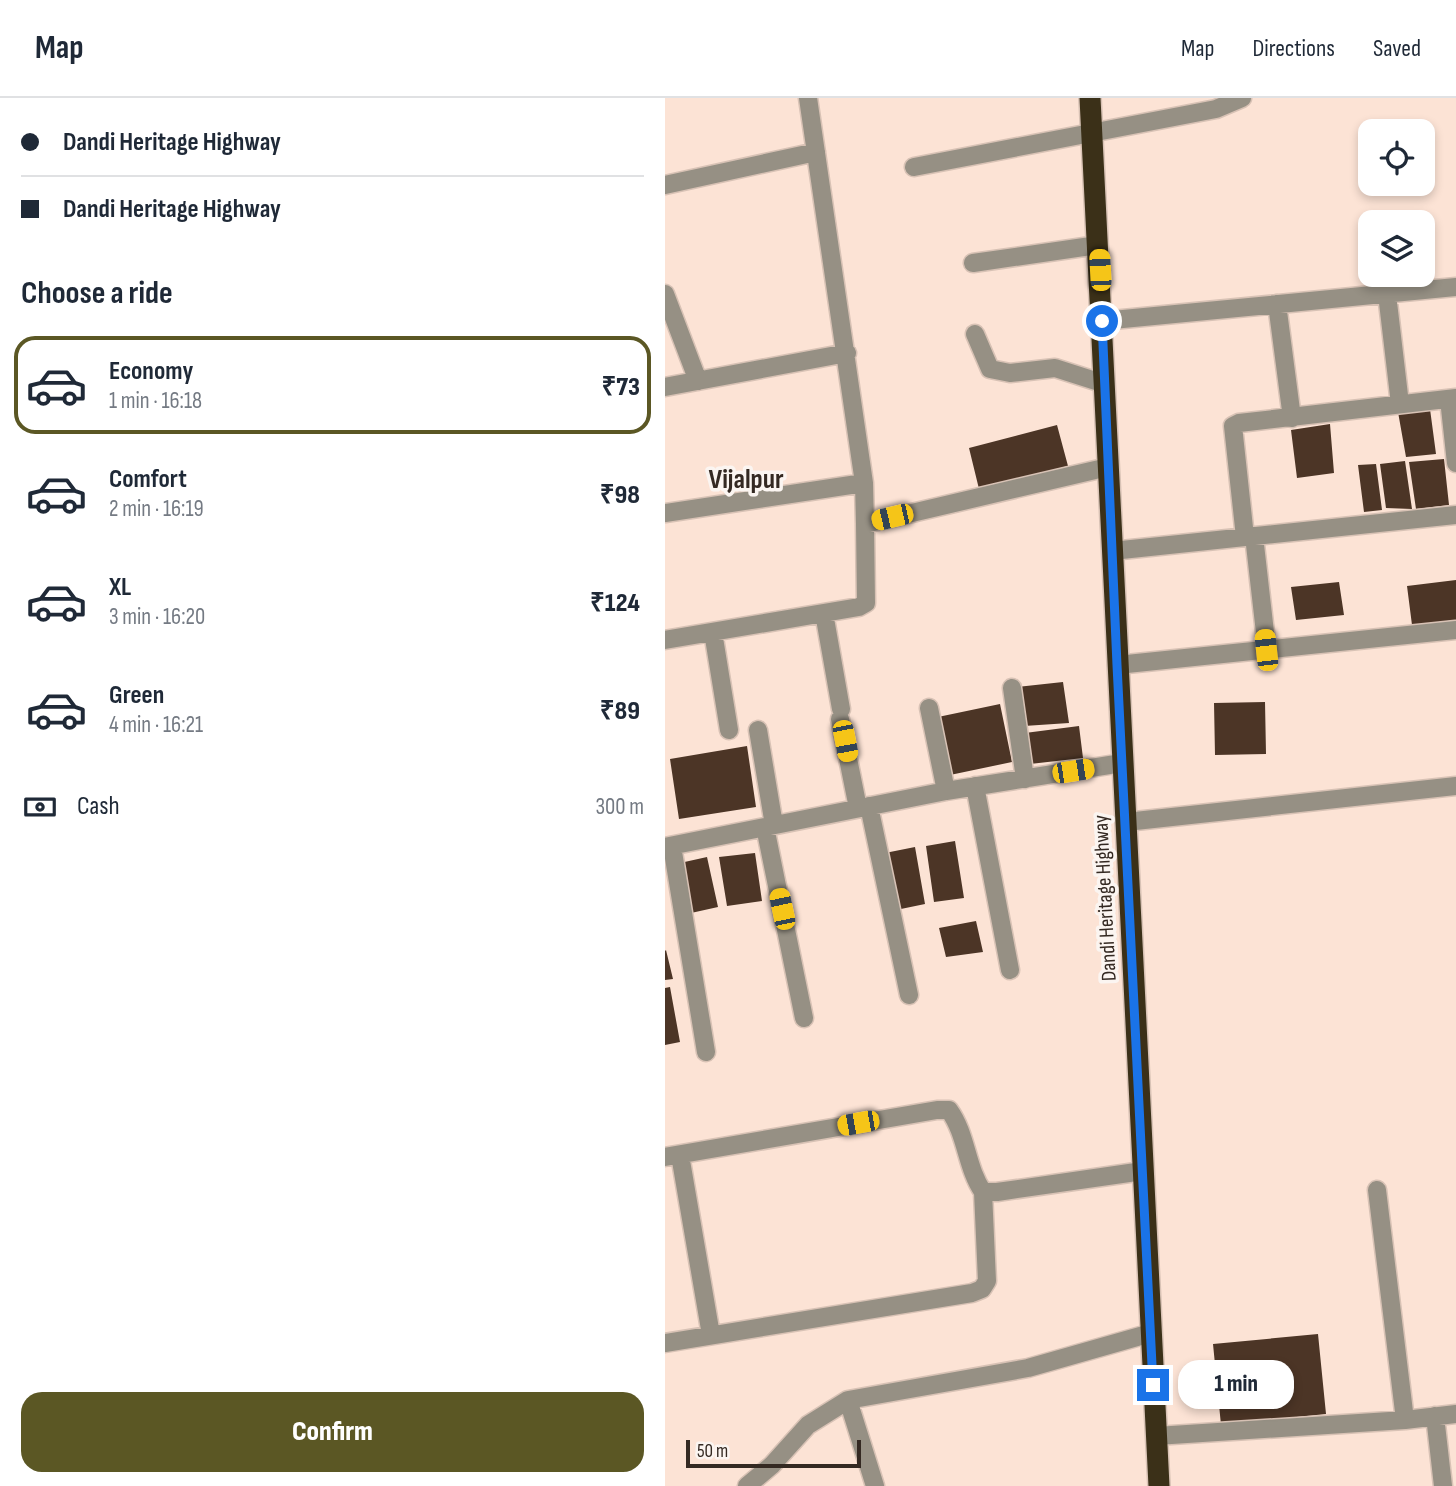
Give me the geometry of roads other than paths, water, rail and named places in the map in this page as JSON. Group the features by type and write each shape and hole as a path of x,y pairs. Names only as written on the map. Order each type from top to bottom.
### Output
{"highway":[{"name":"Dandi Heritage Highway","path":"1090,98 1159,1486"}],"street":[{"path":"665,640 859,607 866,603 864,483 808,98"},
{"path":"914,167 1216,109 1242,98"},
{"path":"665,185 816,152"},
{"path":"973,263 1098,245"},
{"path":"1102,321 1456,287"},
{"path":"665,294 698,381"},
{"path":"1387,294 1400,404"},
{"path":"1277,304 1291,418"},
{"path":"975,334 990,369 1010,373 1055,368 1105,384"},
{"path":"665,387 847,353"},
{"path":"1266,650 1233,426 1452,399 1456,463"},
{"path":"865,524 1108,467"},
{"path":"665,513 864,483"},
{"path":"1112,551 1456,515"},
{"path":"824,613 841,714 909,995"},
{"path":"1117,665 1456,630"},
{"path":"713,632 729,730"},
{"path":"1012,688 1025,779"},
{"path":"929,708 946,791"},
{"path":"758,730 769,826 804,1018"},
{"path":"706,1052 669,847 946,791 1122,763"},
{"path":"975,786 1010,970"},
{"path":"1126,822 1456,786"},
{"path":"665,1343 972,1293 982,1289 987,1281 983,1192 976,1182 958,1122 949,1111 937,1110 673,1156 711,1335"},
{"path":"983,1192 1143,1171"},
{"path":"1377,1190 1405,1420"},
{"path":"747,1486 772,1465 808,1425 848,1400 1028,1368 1151,1333"},
{"path":"848,1400 874,1486"},
{"path":"1156,1436 1405,1420 1456,1414"},
{"path":"1435,1416 1443,1486"}],"district":[{"name":"Vijalpur","path":"746,479"}]}
